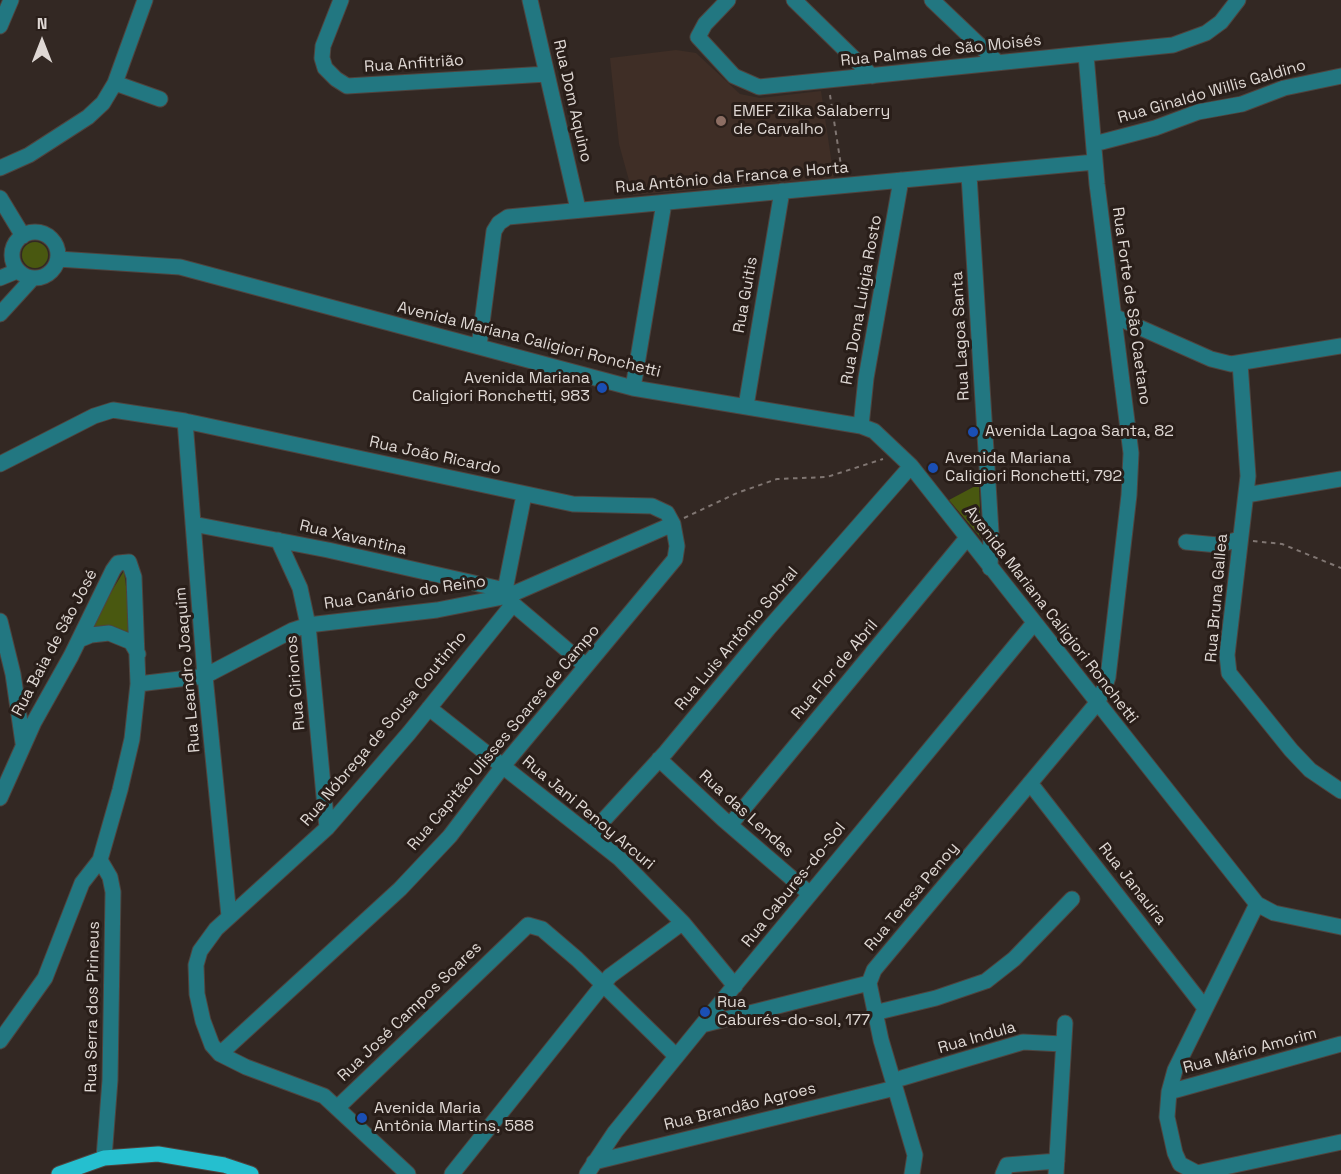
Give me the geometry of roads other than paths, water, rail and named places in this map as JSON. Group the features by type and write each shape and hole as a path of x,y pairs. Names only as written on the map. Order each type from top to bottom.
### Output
{"main road":[{"path":"59,1174 105,1158 158,1154 224,1165 251,1174"}],"street":[{"path":"0,26 11,0"},
{"path":"0,168 29,155 88,117 102,104 115,83 145,0"},
{"name":"Rua Anfitrião","path":"341,0 323,46 322,58 325,68 347,86 547,74"},
{"name":"Rua Dom Aquino","path":"531,0 578,209"},
{"name":"Rua Palmas de São Moisés","path":"728,0 705,24 698,37 734,75 759,87 1157,48 1188,41 1221,22 1238,0"},
{"path":"794,0 872,75"},
{"path":"932,0 997,62"},
{"name":"Rua Forte de São Caetano","path":"1086,55 1095,162 1129,433 1130,476 1108,677 1097,703"},
{"name":"Rua Ginaldo Willis Galdino","path":"1094,144 1155,128 1192,114 1242,104 1284,88 1341,76"},
{"path":"115,83 160,99"},
{"name":"Rua Antônio da Franca e Horta","path":"479,346 494,231 499,223 508,217 1095,162"},
{"name":"Rua Lagoa Santa","path":"969,175 991,532 990,568"},
{"name":"Rua Dona Luigia Rosto","path":"861,426 866,378 901,180"},
{"name":"Rua Guitis","path":"746,406 782,191"},
{"path":"0,198 23,236"},
{"path":"633,388 664,203"},
{"path":"0,314 32,279 49,274 58,259 55,244 44,234 30,233 23,236 13,248 12,256 17,271 32,279"},
{"name":"Avenida Mariana Caligiori Ronchetti","path":"58,259 180,267 633,388 861,426 882,436 905,460 1257,904 1282,916 1341,927"},
{"path":"0,278 17,271"},
{"path":"1116,317 1211,359 1240,363 1341,346"},
{"name":"Rua Bruna Gallea","path":"1240,363 1248,461 1227,655 1229,673 1291,750 1310,770 1341,791"},
{"name":"Rua João Ricardo","path":"0,464 94,416 113,410 185,421 573,504 652,507 667,513 673,524"},
{"name":"Rua Leandro Joaquim","path":"185,421 205,676 229,916"},
{"name":"Rua Luis Antônio Sobral","path":"590,835 659,759 905,460"},
{"path":"1246,495 1341,479"},
{"name":"Rua Nóbrega de Sousa Coutinho","path":"220,1054 212,1045 203,1021 197,994 196,965 205,942 229,916 327,828 429,708 509,596 524,495"},
{"name":"Rua Xavantina","path":"193,524 278,540 509,596 586,666"},
{"name":"Rua Canário do Reino","path":"138,684 205,676 293,630 309,625 438,610 509,596 673,524"},
{"name":"Rua Capitão Ulisses Soares de Campo","path":"220,1054 400,890 450,836 503,766 675,560 677,546 673,524"},
{"name":"Rua Flor de Abril","path":"730,825 967,538"},
{"path":"1186,542 1218,545 1240,539"},
{"name":"Rua Cirionos","path":"278,540 300,588 309,625 327,828"},
{"name":"Rua Baia de São José","path":"0,798 23,743 79,640 113,570 118,563 123,561 129,562 133,568 138,654"},
{"path":"0,621 13,676 23,743"},
{"name":"Rua Cabures-do-Sol","path":"591,1168 676,1056 1034,623"},
{"path":"0,1041 45,978 84,879 100,860 128,761 138,684 138,654 131,642 109,633 91,635 79,640"},
{"name":"Rua Teresa Penoy","path":"868,983 874,970 1097,703"},
{"name":"Rua Jani Penoy Arcuri","path":"429,708 590,835 642,880 735,986"},
{"name":"Rua das Lendas","path":"659,759 730,825 810,894"},
{"name":"Rua Janauira","path":"1030,783 1205,1008"},
{"name":"Rua Serra dos Pirineus","path":"100,860 110,877 112,892 110,1080 105,1158"},
{"path":"874,1013 936,998 986,981 1014,959 1072,899"},
{"path":"1257,904 1182,1053 1169,1092 1167,1117 1175,1153 1180,1164 1197,1173 1341,1142"},
{"path":"452,1174 602,985 682,923"},
{"name":"Rua José Campos Soares","path":"338,1107 523,927 534,925 577,959 602,985"},
{"path":"702,1025 868,983 874,1013 898,1083 915,1155 912,1174"},
{"path":"602,985 676,1056"},
{"path":"1002,1174 1007,1165 1057,1168 1065,1023"},
{"name":"Rua Indula","path":"898,1083 1023,1042 1048,1041 1063,1044"},
{"name":"Rua Mário Amorim","path":"1169,1092 1341,1044"},
{"path":"220,1054 246,1067 311,1089 338,1107 408,1174"},
{"name":"Rua Brandão Agroes","path":"591,1168 898,1083"}],"place":[{"name":"EMEF Zilka Salaberry de Carvalho","path":"721,121"},
{"name":"Avenida Mariana Caligiori Ronchetti, 983","path":"602,388"},
{"name":"Avenida Lagoa Santa, 82","path":"973,432"},
{"name":"Avenida Mariana Caligiori Ronchetti, 792","path":"933,468"},
{"name":"Rua Caburés-do-sol, 177","path":"705,1012"},
{"name":"Avenida Maria Antônia Martins, 588","path":"362,1118"}]}
